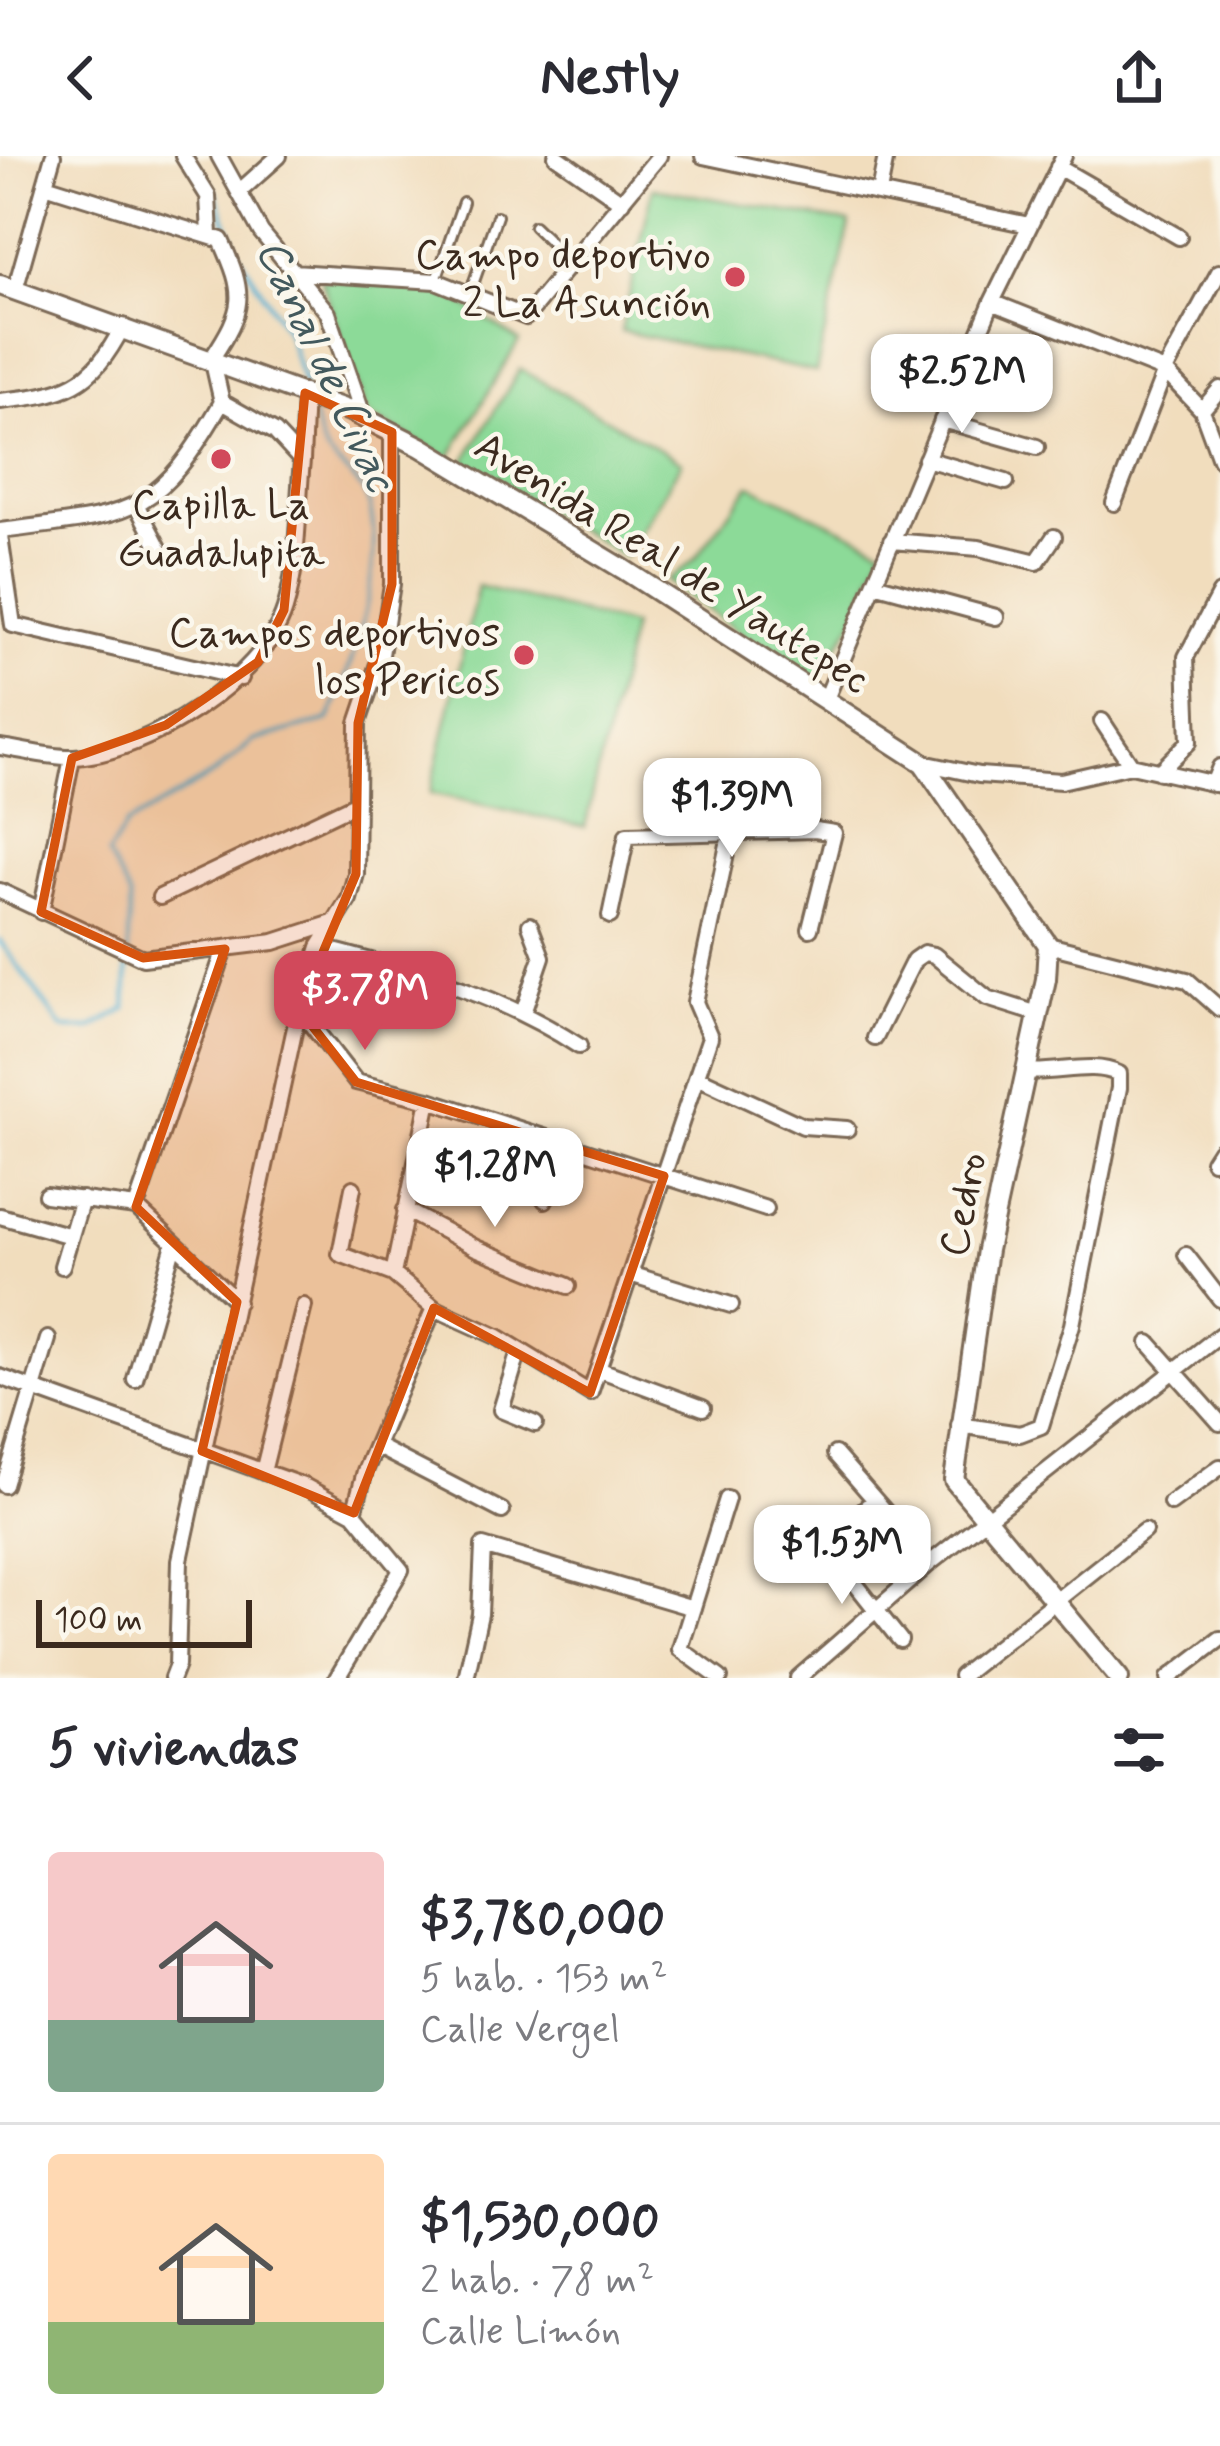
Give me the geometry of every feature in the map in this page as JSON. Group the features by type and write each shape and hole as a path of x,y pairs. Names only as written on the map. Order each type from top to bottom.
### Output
{"street":[{"path":"8,288 53,156"},
{"path":"183,156 208,196 216,238 238,279 241,305 212,358 222,402 186,466 137,506 86,520 0,533 5,608 13,625 241,678"},
{"path":"219,156 261,232 328,314 357,414"},
{"path":"240,191 279,156"},
{"path":"556,156 622,202"},
{"path":"292,272 436,281 526,317 659,156"},
{"path":"703,156 1029,225"},
{"path":"879,192 886,156"},
{"path":"826,699 992,302 1061,162 1179,236"},
{"path":"45,185 216,238"},
{"path":"1114,503 1165,371 1219,272"},
{"name":"Avenida Real de Yautepec","path":"8,288 357,414 623,569 923,763 1048,945"},
{"path":"992,302 1165,371 1202,410 1220,459"},
{"path":"0,401 53,395 85,381 123,326"},
{"path":"1202,410 1220,389"},
{"path":"0,747 72,758 99,753 166,725 258,662 284,610 306,393"},
{"path":"222,402 275,432 302,461"},
{"path":"942,420 1037,447"},
{"path":"172,1678 177,1665 180,1560 299,1009 319,947 356,874 358,723 380,655 392,584 392,432"},
{"path":"926,459 1006,482"},
{"path":"137,506 159,548"},
{"path":"891,541 992,550 1037,562 1054,537"},
{"path":"874,584 996,616"},
{"path":"1159,772 1190,742 1186,657 1220,593"},
{"path":"1102,721 1131,765"},
{"path":"41,912 72,758"},
{"path":"923,763 980,775 1061,781 1131,765 1216,784 1220,767"},
{"path":"160,897 355,804"},
{"path":"610,916 627,836 834,833 810,929"},
{"path":"353,1188 340,1254 393,1274 434,1308 590,1393 710,1037 695,1002 730,835"},
{"path":"0,891 143,958 274,942 333,923"},
{"path":"524,1010 542,957 530,925"},
{"path":"1048,945 1187,980 1220,1009"},
{"name":"Cedro","path":"985,1519 954,1480 958,1425 1048,945"},
{"path":"319,947 471,988 524,1010 579,1046"},
{"path":"136,1208 225,949"},
{"path":"875,1038 914,960 924,953 934,955 986,998 1038,1014"},
{"path":"299,1009 356,1082 429,1100 766,1209"},
{"path":"958,1425 1020,1434 1042,1426 1072,1325 1119,1088 1119,1074 1105,1066 1053,1075 1024,1071"},
{"path":"697,1077 803,1126 848,1129"},
{"path":"393,1274 429,1100"},
{"path":"545,1201 565,1143"},
{"path":"46,1196 136,1208 237,1302"},
{"path":"62,1266 82,1199"},
{"path":"405,1210 476,1248 568,1286"},
{"path":"0,1216 71,1236"},
{"path":"135,1379 174,1244"},
{"path":"1186,1255 1220,1299"},
{"path":"630,1274 731,1305"},
{"path":"263,1472 304,1306"},
{"path":"354,1513 376,1446 434,1308"},
{"path":"798,1678 930,1563 1220,1335"},
{"path":"4,1485 48,1339"},
{"path":"1148,1343 1220,1423"},
{"path":"519,1351 501,1410 535,1424"},
{"path":"598,1370 704,1408"},
{"path":"0,1377 263,1472 354,1513 400,1570 337,1678"},
{"path":"376,1446 502,1510"},
{"path":"835,1454 930,1563"},
{"path":"1171,1503 1220,1467"},
{"path":"720,1678 680,1649 728,1499"},
{"path":"875,1500 824,1543 900,1640"},
{"path":"985,1519 1119,1678"},
{"path":"961,1676 1144,1531"},
{"path":"466,1678 480,1614 483,1546 693,1608"},
{"path":"1169,1678 1220,1639"}],"lane":[{"path":"436,281 463,202"},
{"path":"470,293 497,216"},
{"path":"534,226 573,264"}],"highlighted area":[{"path":"305,393 392,432 392,584 358,723 356,874 299,1009 356,1082 664,1176 590,1393 434,1308 354,1513 202,1451 237,1302 136,1207 225,949 143,958 41,912 72,758 166,725 258,662 284,610"}],"green space":[{"name":"Campo deportivo 2 La Asunción","path":"653,188 850,223 816,372 621,331"},
{"path":"321,278 429,290 458,300 519,341 449,458 367,414"},
{"path":"520,369 682,462 625,557 464,462"},
{"path":"750,485 883,548 853,622 813,686 667,581 695,559"},
{"path":"478,586 632,626 585,827 430,793"}],"waterway":[{"name":"Canal de Civac","path":"191,156 214,189 237,251 288,334 304,386"},
{"name":"Canal de Civac","path":"0,941 63,1029 90,1029 126,1009 130,897 108,855 126,825 215,773 253,741 329,720 364,614 373,529 366,496 325,449 310,402"}],"place":[{"name":"Campo deportivo 2 La Asunción","path":"735,277"},
{"name":"Capilla La Guadalupita","path":"221,459"},
{"name":"Campos deportivos los Pericos","path":"524,655"}]}
